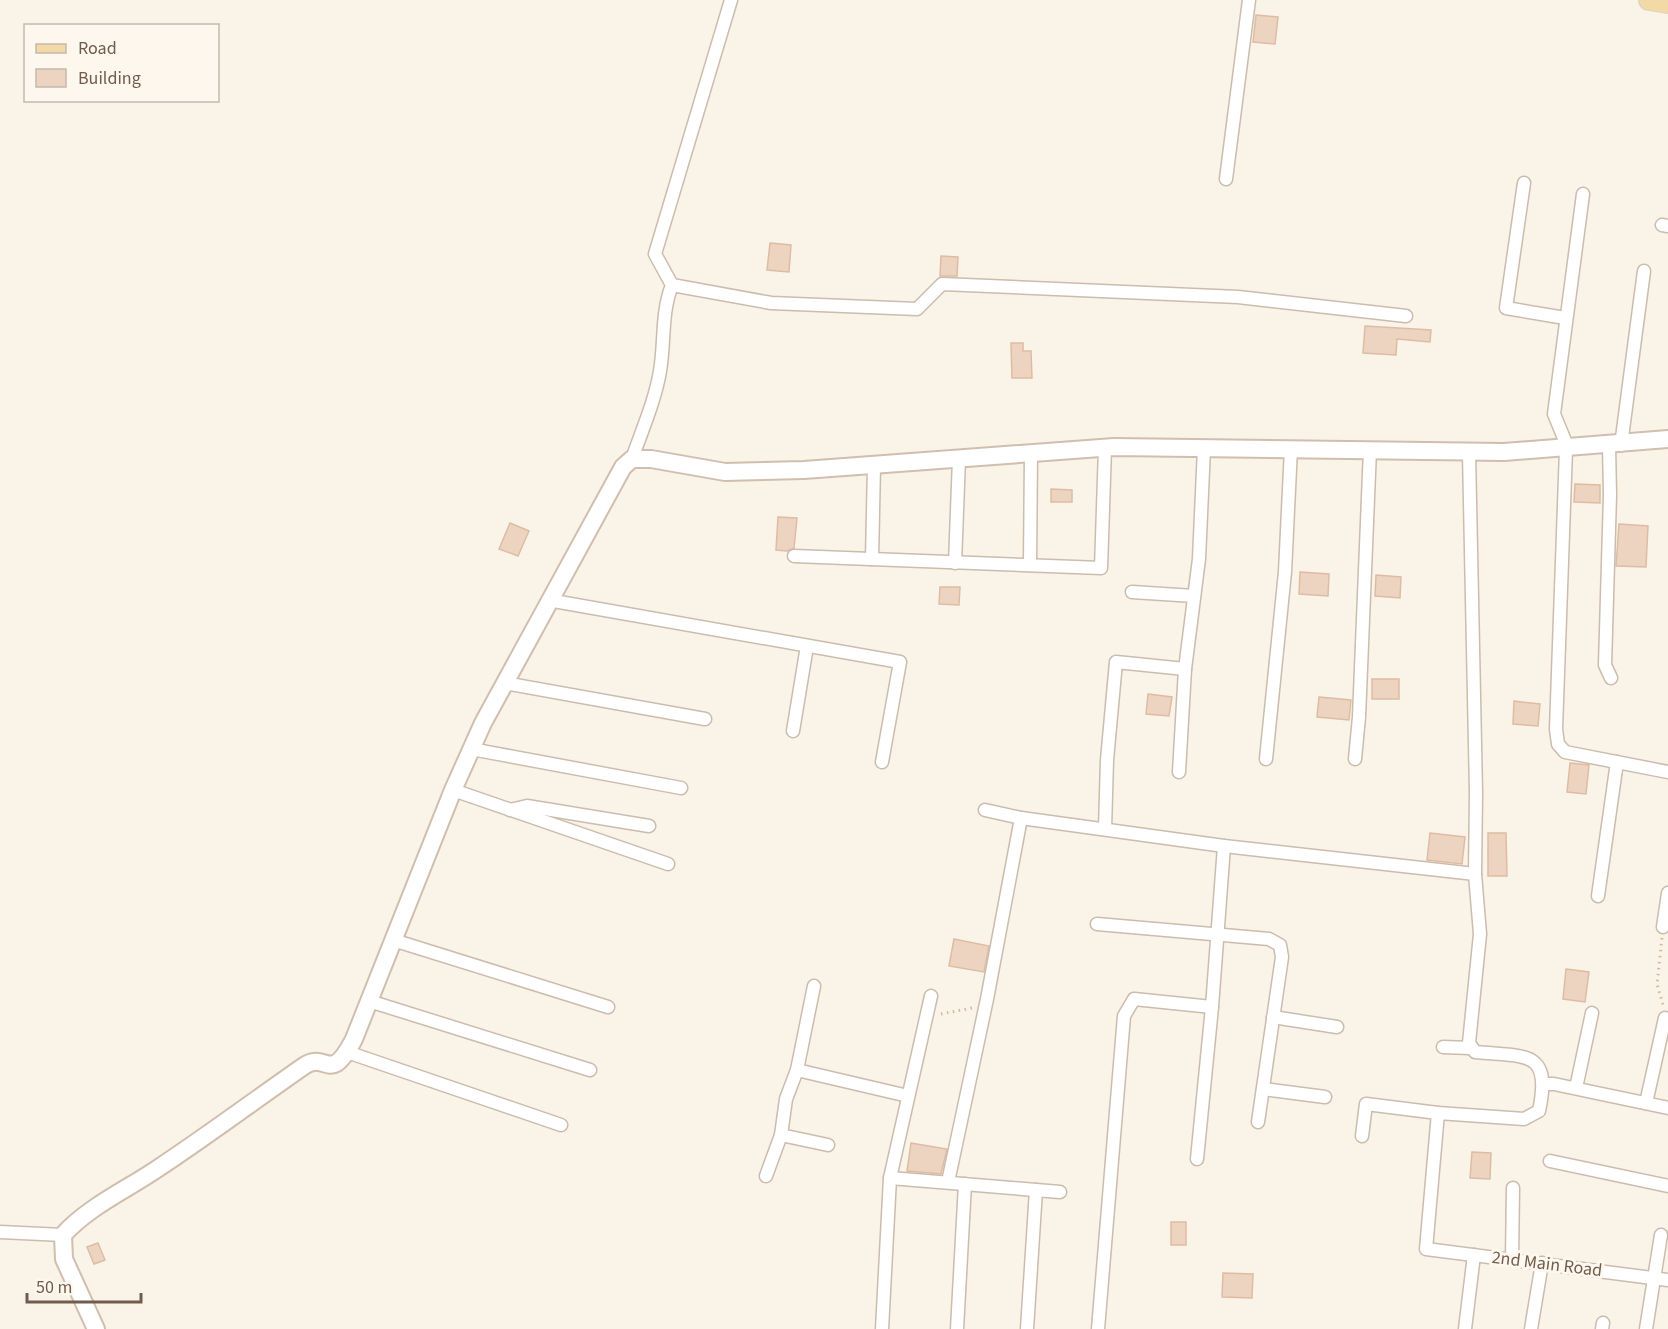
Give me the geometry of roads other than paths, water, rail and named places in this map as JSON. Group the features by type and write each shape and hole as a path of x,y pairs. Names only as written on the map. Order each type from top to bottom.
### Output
{"main road":[{"path":"1649,0 1668,3"}],"street":[{"path":"0,1232 63,1234 84,1216 204,1138 306,1064 336,1065 347,1052 471,749 548,600 623,467 632,459 657,389 661,368 663,318 672,285 655,254 731,0"},
{"path":"1226,179 1249,0"},
{"path":"1524,183 1506,308 1565,318"},
{"path":"1583,194 1554,414 1567,449 1558,744 1565,752 1668,772"},
{"path":"1611,678 1605,665 1610,495 1615,445 1644,271"},
{"path":"672,285 771,303 894,309 917,309 942,284 1238,297 1406,316"},
{"path":"632,459 651,459 725,472 874,466 1104,448 1370,449 1469,453 1567,449 1668,439"},
{"path":"794,556 1101,568 1103,566 1104,448"},
{"path":"1179,772 1185,669 1199,559 1204,448"},
{"path":"1266,759 1285,572 1291,448"},
{"path":"1355,759 1359,717 1370,449"},
{"path":"1030,565 1031,453"},
{"path":"1469,453 1476,782 1475,874 1479,934 1470,1048"},
{"path":"955,563 959,459"},
{"path":"872,559 874,466"},
{"path":"1132,592 1194,596"},
{"path":"548,600 900,663 882,762"},
{"path":"793,731 807,646"},
{"path":"1105,829 1107,760 1116,663 1185,669"},
{"path":"504,683 705,719"},
{"path":"471,749 681,788"},
{"path":"1598,896 1617,762"},
{"path":"453,790 668,864"},
{"path":"510,810 527,806 649,826"},
{"path":"984,810 1021,818 1224,846 1475,874"},
{"path":"948,1182 986,1006 1021,818"},
{"path":"1197,1159 1212,1007 1224,846"},
{"path":"1663,927 1668,893"},
{"path":"1097,924 1269,939 1280,945 1282,957 1258,1122"},
{"path":"393,940 608,1007"},
{"path":"766,1176 781,1135 786,1099 797,1070 814,986"},
{"path":"882,1329 890,1178 931,996"},
{"path":"1098,1329 1124,1016 1134,999 1212,1007"},
{"path":"369,1001 590,1070"},
{"path":"1576,1088 1592,1013"},
{"path":"1273,1017 1337,1027"},
{"path":"1646,1103 1665,1018"},
{"path":"1362,1136 1366,1104 1438,1113 1524,1119 1539,1111 1544,1084 1541,1067 1532,1059 1475,1052 1470,1048 1443,1047"},
{"path":"347,1052 561,1125"},
{"path":"797,1070 908,1096"},
{"path":"1544,1084 1576,1088 1668,1108"},
{"path":"1263,1089 1325,1097"},
{"name":"2nd Main Road","path":"1438,1113 1426,1249 1668,1280"},
{"path":"781,1135 828,1145"},
{"path":"1550,1161 1668,1186"},
{"path":"890,1178 1060,1192"},
{"path":"957,1329 965,1184"},
{"path":"1512,1259 1513,1188"},
{"path":"1027,1329 1036,1190"},
{"path":"63,1234 64,1259 96,1329"},
{"path":"1646,1329 1662,1235"},
{"path":"1465,1329 1474,1255"},
{"path":"1531,1329 1542,1263"}]}
